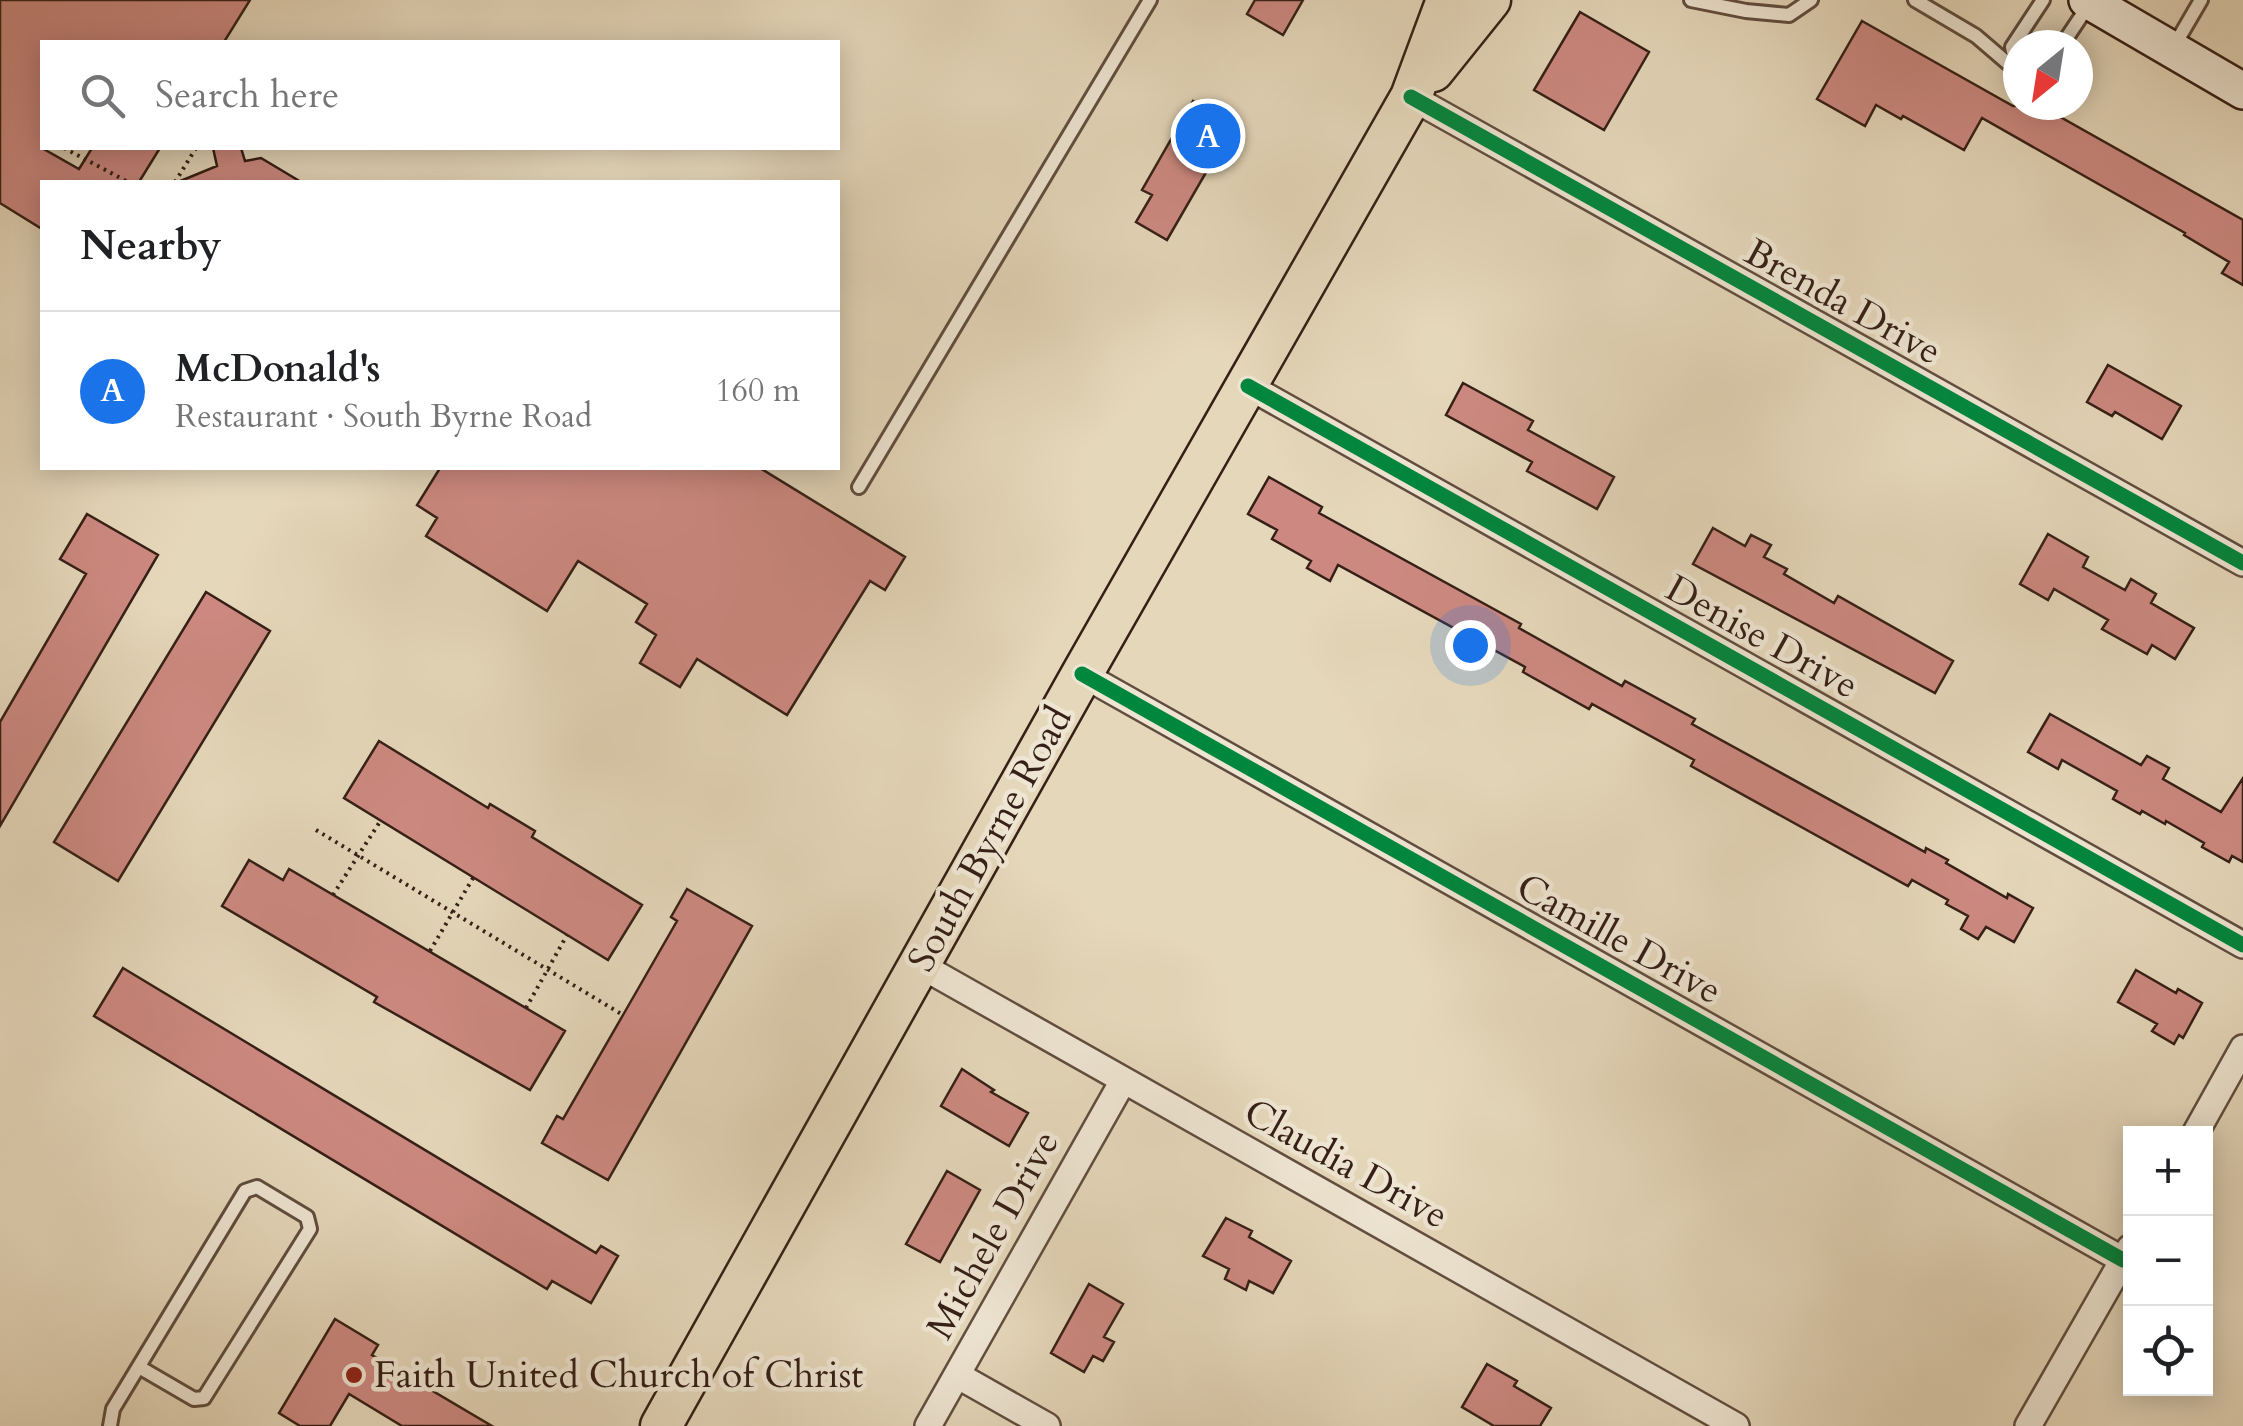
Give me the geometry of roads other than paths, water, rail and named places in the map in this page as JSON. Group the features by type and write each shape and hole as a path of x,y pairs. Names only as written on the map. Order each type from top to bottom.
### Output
{"main road":[{"name":"South Byrne Road","path":"661,1426 1411,97 1447,0"},
{"name":"South Byrne Road","path":"1411,97 1490,0"},
{"path":"2089,1 2243,92"}],"street":[{"name":"Brenda Drive","path":"1411,97 2243,563"},
{"name":"Denise Drive","path":"1248,386 2243,945"},
{"name":"Camille Drive","path":"1082,674 2123,1252"},
{"name":"Claudia Drive","path":"920,965 1736,1426"},
{"path":"2199,1126 2243,1048"},
{"name":"Michele Drive","path":"928,1426 1123,1081"},
{"path":"2028,1426 2123,1261"},
{"path":"957,1375 1048,1426"}],"lane":[{"path":"859,487 1150,0"},
{"path":"1691,0 1789,15 1811,0"},
{"path":"1915,0 1976,36 2003,59"},
{"path":"2023,30 2043,0"},
{"path":"2172,50 2201,0"},
{"path":"2071,30 2089,1"},
{"path":"110,1426 114,1410 139,1367 245,1191 257,1187 307,1217 310,1230 204,1398 194,1399 139,1367"}],"place":[{"name":"McDonald's","path":"1208,136"},
{"name":"Faith United Church of Christ","path":"354,1375"}]}
